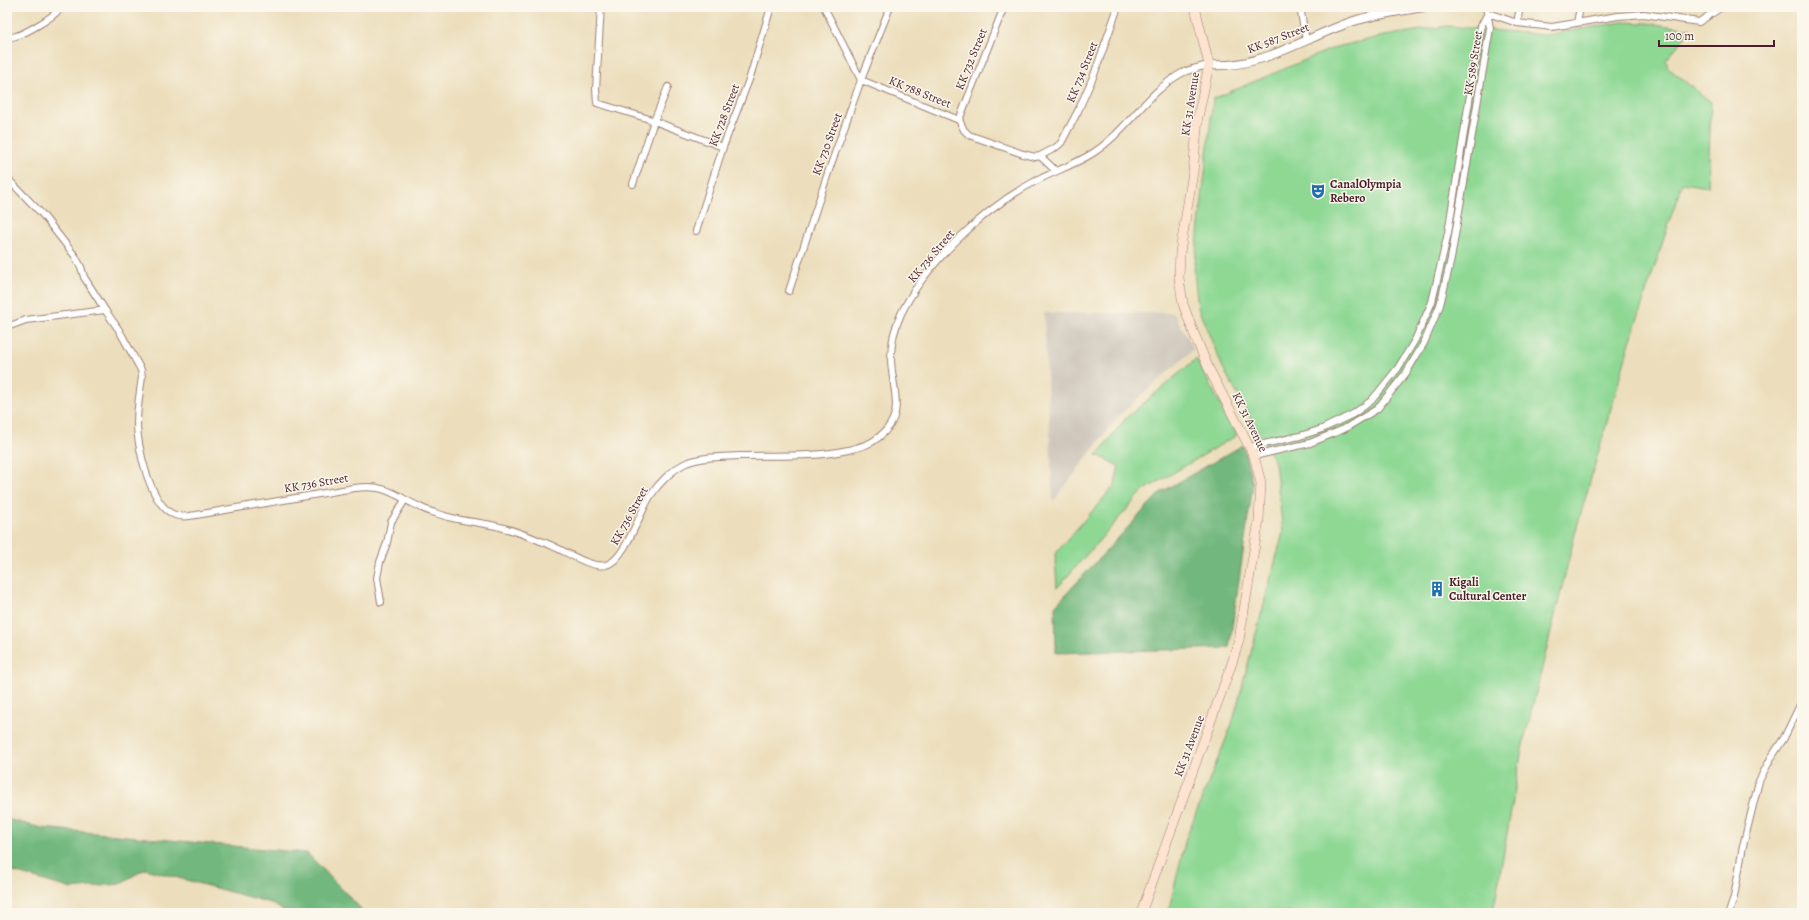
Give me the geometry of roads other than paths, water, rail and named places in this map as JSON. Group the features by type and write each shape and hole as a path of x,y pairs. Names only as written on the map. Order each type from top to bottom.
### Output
{"main road":[{"name":"KK 31 Avenue","path":"1141,913 1239,640 1259,520 1261,483 1254,456 1208,367 1192,331 1183,304 1179,278 1180,252 1193,172 1198,116 1209,65 1195,7"}],"street":[{"path":"7,37 17,36 58,12 61,7"},
{"path":"601,7 596,89 597,103 654,121 723,147"},
{"name":"KK 728 Street","path":"696,231 723,147 745,91 771,7"},
{"path":"824,7 861,80"},
{"name":"KK 730 Street","path":"789,291 861,80 890,7"},
{"name":"KK 732 Street","path":"959,120 1004,7"},
{"name":"KK 734 Street","path":"1040,156 1055,148 1061,142 1078,110 1094,74 1118,7"},
{"path":"1300,7 1306,41"},
{"name":"KK 587 Street","path":"1209,65 1226,66 1246,63 1355,21 1423,7"},
{"path":"1517,23 1520,7"},
{"path":"1577,23 1580,7"},
{"path":"1644,14 1645,7"},
{"path":"1487,10 1517,23 1552,27 1618,16 1644,14 1699,22 1722,7"},
{"name":"KK 589 Street","path":"1250,447 1314,432 1353,414 1370,401 1381,389 1398,368 1415,340 1432,302 1448,233 1481,26 1487,10"},
{"name":"KK 589 Street","path":"1254,456 1310,443 1344,429 1377,409 1406,374 1424,343 1440,304 1452,259 1490,28 1487,10"},
{"name":"KK 736 Street","path":"7,178 42,214 75,256 84,277 119,330 141,370 142,377 137,424 140,447 149,482 157,499 166,510 176,516 196,515 368,487 385,490 421,508 463,521 498,526 511,530 551,545 594,565 602,566 609,564 619,557 651,494 669,475 684,464 700,459 716,457 839,452 864,446 875,441 885,433 893,420 897,396 892,371 891,355 893,340 902,311 928,273 982,216 1008,196 1094,152 1142,108 1154,93 1183,72 1209,65"},
{"name":"KK 788 Street","path":"861,80 959,120 964,130 977,138 1023,154 1035,157 1040,156"},
{"path":"633,184 654,121 668,87"},
{"path":"1040,156 1056,171"},
{"path":"7,327 26,320 105,310"},
{"path":"381,602 377,578 380,562 387,543 391,522 405,500"},
{"path":"1729,913 1734,897 1743,846 1759,781 1784,738 1802,701"}],"place":[{"name":"CanalOlympia Rebero","path":"1318,191"},
{"name":"Kigali Cultural Center","path":"1437,589"}]}
